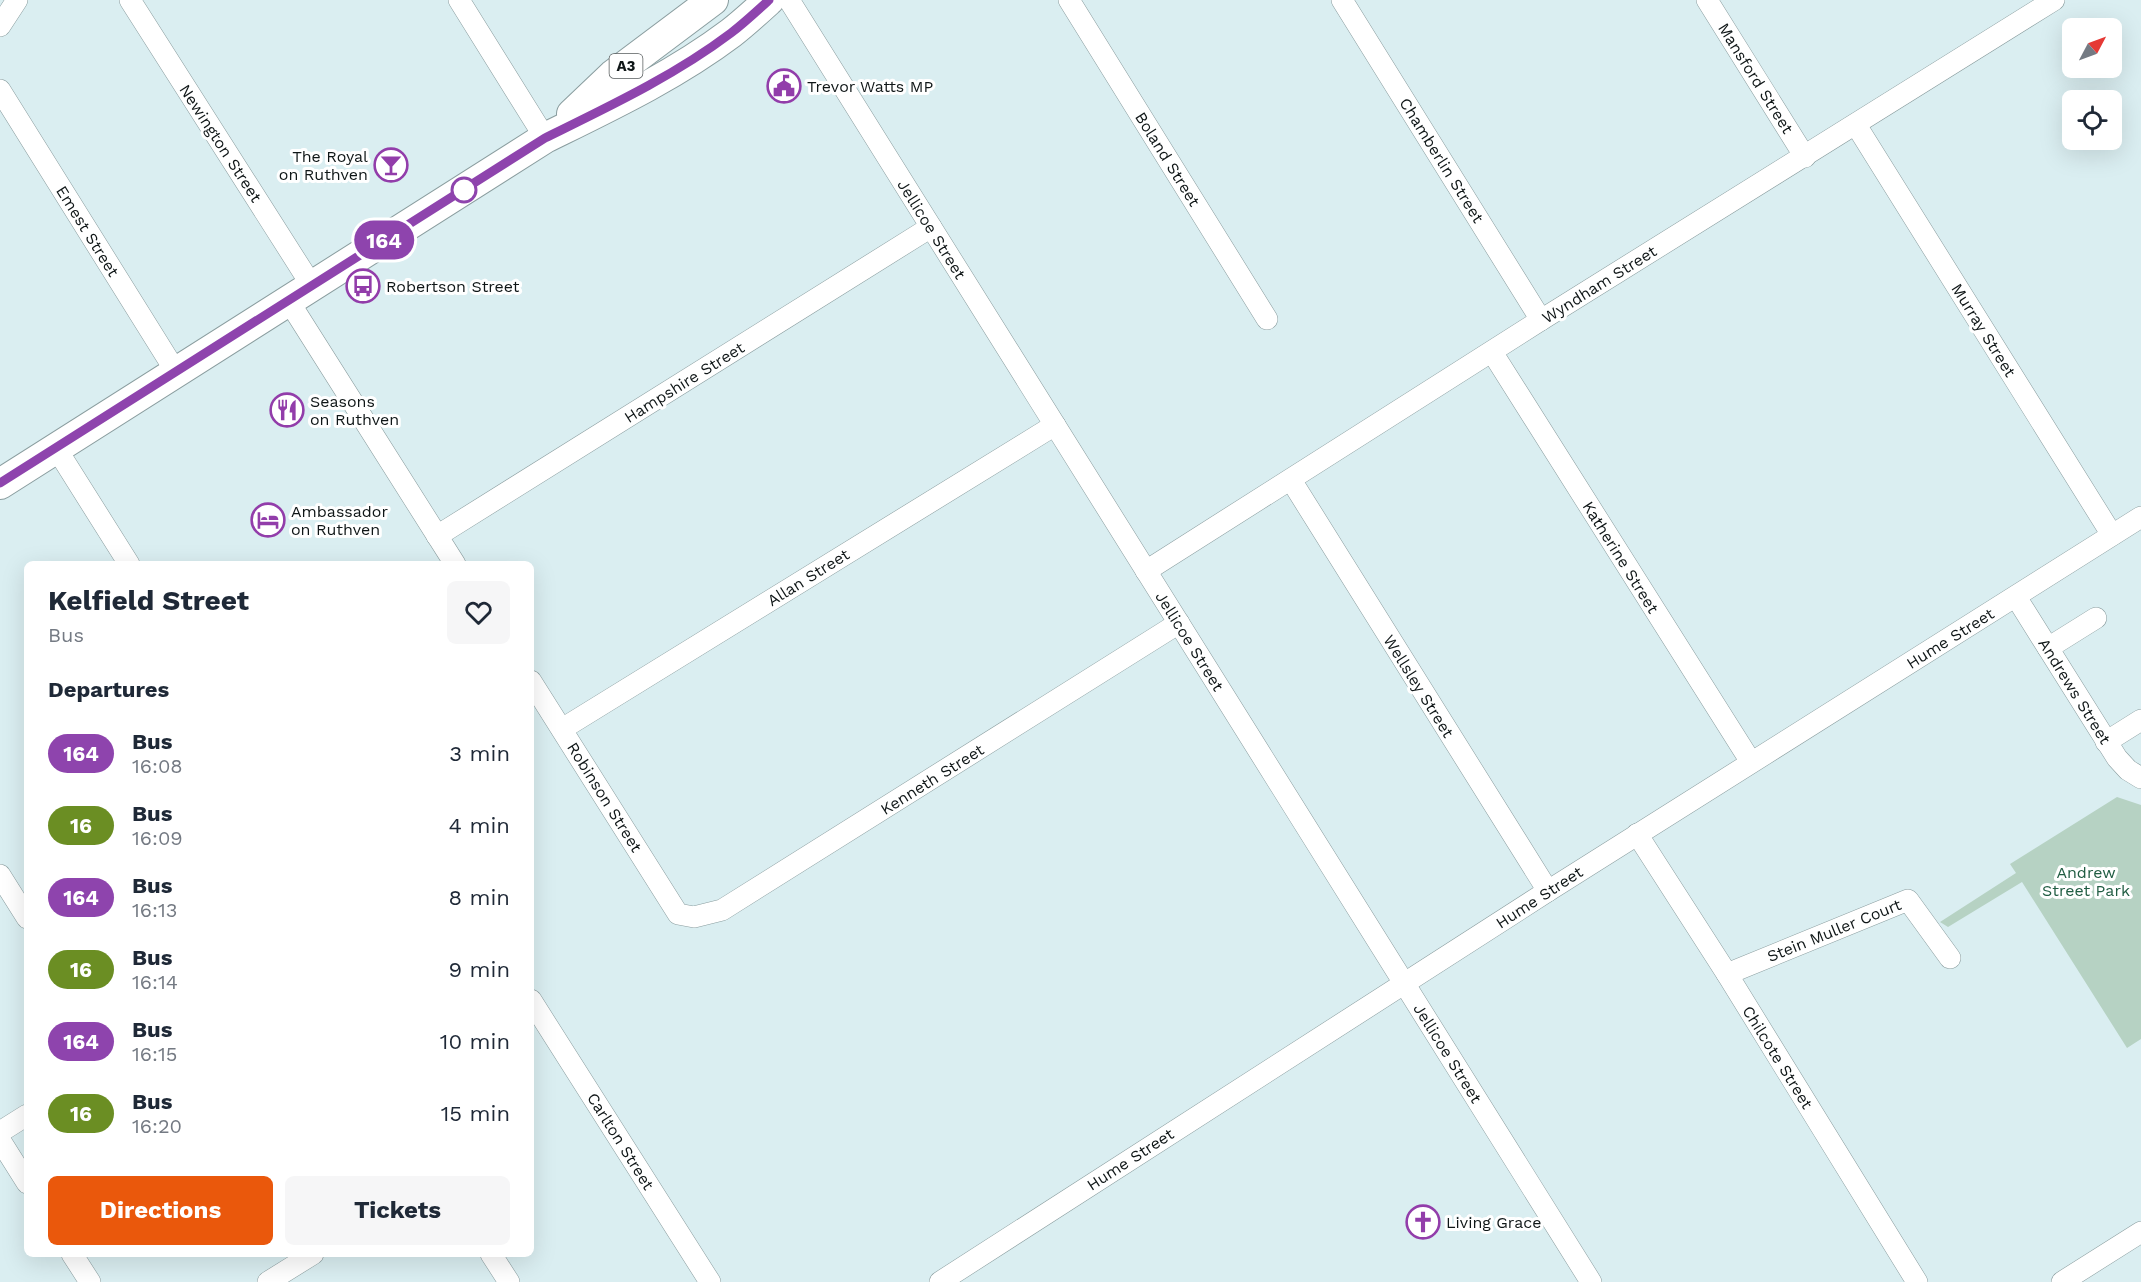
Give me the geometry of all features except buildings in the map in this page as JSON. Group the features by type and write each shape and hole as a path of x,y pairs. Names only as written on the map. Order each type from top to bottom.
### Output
{"highway":[{"name":"A3","path":"545,138 613,75 714,0"},
{"name":"A3","path":"0,483 545,138 628,97 692,60 730,34 769,0"}],"street":[{"path":"0,26 17,0"},
{"name":"Newington Street","path":"130,0 300,293"},
{"path":"459,0 545,138"},
{"name":"Jellicoe Street","path":"789,0 1591,1282"},
{"name":"Boland Street","path":"1069,0 1268,319"},
{"name":"Chamberlin Street","path":"1342,0 1541,320"},
{"name":"Mansford Street","path":"1707,0 1804,157"},
{"name":"Wyndham Street","path":"1146,571 1541,320 2054,0"},
{"name":"Emest Street","path":"0,90 176,372"},
{"name":"Murray Street","path":"1856,125 2112,535"},
{"name":"Hampshire Street","path":"437,536 931,227"},
{"path":"300,293 453,561"},
{"name":"Katherine Street","path":"1492,352 1750,762"},
{"name":"Allan Street","path":"562,729 1055,425"},
{"path":"56,448 127,561"},
{"name":"Wellsley Street","path":"1291,480 1548,891"},
{"name":"Hume Street","path":"940,1282 1404,982 2141,517"},
{"name":"Andrews Street","path":"2016,597 2106,742 2122,765 2141,778"},
{"path":"2048,648 2096,618"},
{"name":"Kenneth Street","path":"678,914 694,917 722,910 1179,623"},
{"name":"Robinson Street","path":"534,686 678,914"},
{"path":"2106,742 2141,720"},
{"name":"Chilcote Street","path":"1637,834 1917,1282"},
{"path":"0,875 24,913"},
{"name":"Stein Muller Court","path":"1726,974 1908,900 1950,958"},
{"name":"Carlton Street","path":"534,1005 710,1282"},
{"path":"0,1132 24,1117"},
{"path":"0,1140 24,1178"},
{"path":"2062,1282 2141,1232"},
{"path":"74,1257 90,1282"},
{"path":"268,1282 308,1257"},
{"path":"493,1257 509,1282"}],"green space":[{"name":"Andrew Street Park","path":"2117,797 2141,805 2141,1039 2127,1048 2022,882 1948,927 1940,922 2016,873 2010,864"}],"bus line":[{"name":"164","path":"0,483 545,138 628,97 692,60 730,34 769,0"}],"place":[{"name":"Trevor Watts MP","path":"784,86"},
{"name":"The Royal on Ruthven","path":"391,165"},
{"name":"Robertson Street","path":"363,286"},
{"name":"Seasons on Ruthven","path":"287,410"},
{"name":"Ambassador on Ruthven","path":"268,520"},
{"name":"Living Grace","path":"1423,1222"}]}
